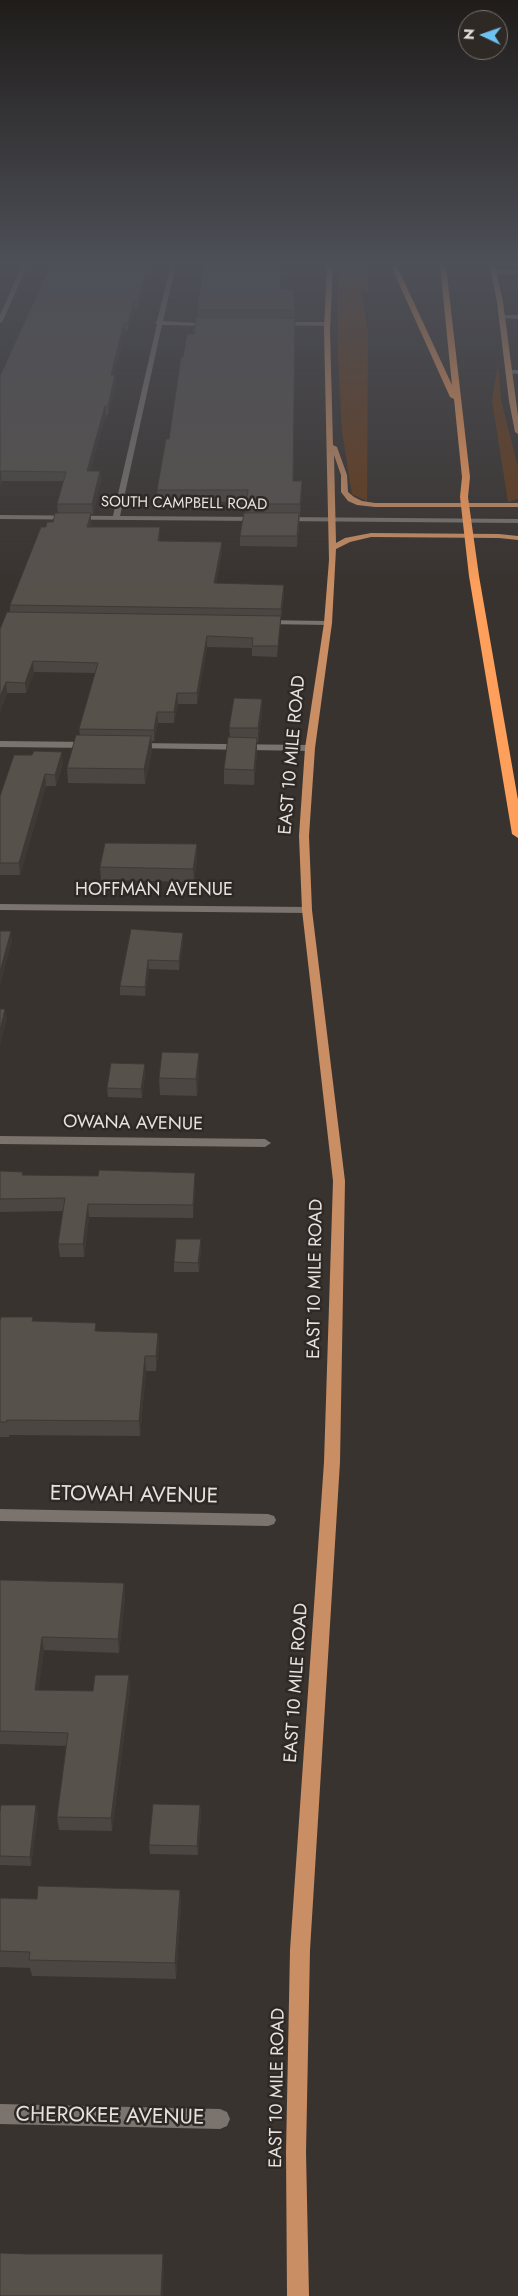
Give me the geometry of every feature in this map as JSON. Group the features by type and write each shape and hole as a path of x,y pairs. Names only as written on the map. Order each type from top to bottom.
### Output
{"highway":[{"path":"443,373 459,407"},
{"path":"455,373 466,477 464,498 474,576 518,834"}],"main road":[{"name":"EAST 10 MILE ROAD","path":"298,2296 296,2152 300,1950 332,1462 339,1181 307,910 304,836 310,748 328,622 333,548 328,373"},
{"path":"508,373 518,432"},
{"path":"329,433 344,475 345,492 353,501 366,504 518,505"},
{"path":"333,548 348,540 366,536 516,538"}],"street":[{"path":"116,517 147,373"},
{"name":"SOUTH CAMPBELL ROAD","path":"0,516 264,519"},
{"name":"SOUTH CAMPBELL ROAD","path":"274,519 514,521"},
{"path":"259,622 328,622"},
{"path":"0,744 99,745"},
{"path":"128,746 310,748"},
{"name":"HOFFMAN AVENUE","path":"0,907 307,910"},
{"name":"OWANA AVENUE","path":"0,1140 265,1143"},
{"name":"ETOWAH AVENUE","path":"0,1515 268,1520"},
{"name":"CHEROKEE AVENUE","path":"0,2114 220,2119"}],"shaded area":[{"path":"339,373 368,373 367,501 352,494 342,432"},
{"path":"496,373 499,373 501,400 518,467 518,499 508,502 492,401"}],"building":[{"path":"1,373 111,373 111,375 115,375 108,406 105,406 87,471 100,471 92,504 57,504 66,472 1,471 0,474"},
{"path":"179,373 294,373 293,481 302,481 300,504 246,504 248,490 157,490 166,439 169,439"},
{"path":"55,513 91,513 87,527 160,527 158,541 222,542 214,583 284,585 281,609 10,605 41,527 46,527 47,522 53,522"},
{"path":"244,513 299,513 297,536 240,536"},
{"path":"7,612 281,616 278,646 252,646 253,638 207,636 197,693 177,693 174,712 157,712 154,730 79,729 98,663 33,661 25,683 6,682 0,697 0,629"},
{"path":"234,698 262,699 258,728 229,728"},
{"path":"76,735 151,736 144,769 67,768"},
{"path":"228,737 257,738 254,770 224,769"},
{"path":"34,751 62,752 55,775 45,774 19,863 0,863 0,796 14,755 32,755"},
{"path":"105,843 197,844 193,869 100,867"},
{"path":"131,929 183,933 179,961 148,960 145,987 120,986"},
{"path":"0,931 11,931 0,972"},
{"path":"0,1009 5,1009 0,1031"},
{"path":"162,1052 199,1053 196,1079 159,1078"},
{"path":"111,1063 145,1064 141,1089 107,1088"},
{"path":"99,1170 195,1173 193,1205 88,1204 83,1244 58,1244 65,1198 0,1199 0,1171 23,1172 22,1175 98,1176"},
{"path":"176,1239 201,1239 198,1263 174,1262"},
{"path":"1,1317 33,1317 32,1321 96,1323 95,1331 158,1333 156,1356 145,1356 139,1421 7,1420 7,1422 0,1422"},
{"path":"0,1580 124,1583 118,1639 42,1637 35,1690 93,1691 95,1675 129,1675 111,1818 57,1817 68,1733 0,1731"},
{"path":"153,1804 200,1805 197,1846 149,1845"},
{"path":"1,1805 36,1805 30,1857 0,1856"},
{"path":"38,1886 180,1890 175,1963 29,1960 30,1952 0,1951 0,1898 37,1899"},
{"path":"0,2253 163,2254 161,2296 0,2296"}]}
